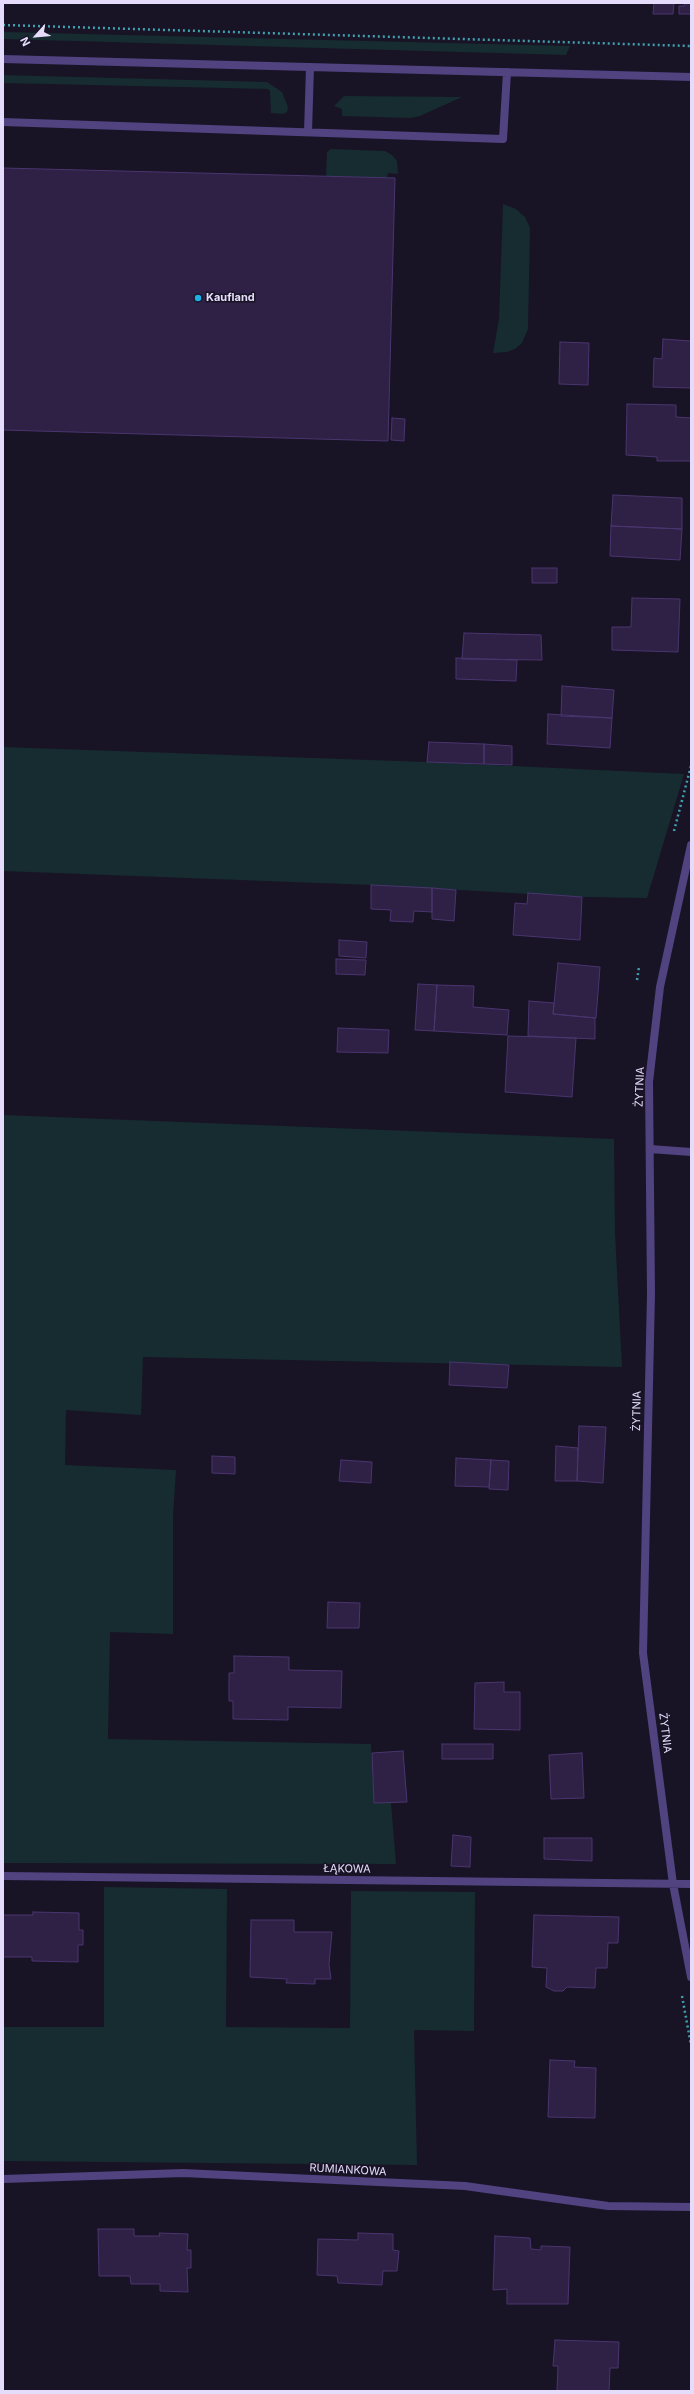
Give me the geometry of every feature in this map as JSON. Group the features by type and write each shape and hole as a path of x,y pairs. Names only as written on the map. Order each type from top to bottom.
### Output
{"street":[{"path":"3,59 691,77"},
{"path":"308,132 310,67"},
{"path":"3,122 503,139 507,72"},
{"name":"ŻYTNIA","path":"691,845 660,987 649,1082 651,1294 643,1653 673,1884 691,1977"},
{"path":"650,1149 691,1152"},
{"name":"ŁĄKOWA","path":"3,1876 691,1884"},
{"name":"RUMIANKOWA","path":"3,2179 183,2173 466,2186 608,2206 691,2207"}],"path":[{"path":"3,25 691,46"}],"green space":[{"path":"3,32 570,46 566,55 3,39"},
{"path":"3,75 267,82 282,92 288,107 287,112 283,114 271,113 270,91 268,89 3,83"},
{"path":"344,96 462,97 420,116 410,118 342,116 342,109 334,106"},
{"path":"331,149 385,151 392,155 397,161 398,174 388,173 387,178 326,176 327,152"},
{"path":"503,204 516,209 525,217 530,228 528,329 522,343 515,349 507,352 493,353 499,319"},
{"path":"3,747 427,762 684,774 647,898 582,897 371,885 3,871"},
{"path":"3,1115 614,1139 615,1233 622,1367 143,1357 141,1415 66,1410 65,1465 176,1470 173,1516 173,1634 110,1632 108,1739 371,1744 374,1802 391,1803 396,1864 3,1863"},
{"path":"104,1887 227,1889 226,2027 350,2028 351,1891 475,1892 474,2031 414,2030 417,2165 3,2161 3,2027 104,2027"}],"building":[{"path":"654,3 674,3 673,14 653,14"},
{"path":"685,3 691,3 691,14 679,14 679,6 684,6"},
{"name":"Kaufland","path":"3,168 395,178 388,441 3,430"},
{"path":"663,339 691,341 691,388 653,387 654,358 662,359"},
{"path":"560,342 589,343 588,385 559,384"},
{"path":"627,404 676,405 676,417 691,418 691,461 657,461 657,457 626,455"},
{"path":"392,418 405,419 404,441 391,440"},
{"path":"613,495 682,498 682,529 611,526"},
{"path":"611,526 682,529 680,560 610,556"},
{"path":"532,568 557,568 557,583 532,583"},
{"path":"632,598 680,599 678,652 612,650 612,627 631,627"},
{"path":"464,633 541,635 542,660 462,659"},
{"path":"456,658 517,660 516,681 456,679"},
{"path":"562,686 614,690 612,718 561,716"},
{"path":"548,714 612,718 610,748 547,744"},
{"path":"429,742 484,744 484,764 427,762"},
{"path":"484,744 512,746 512,765 484,764"},
{"path":"371,885 432,888 432,912 414,911 413,922 390,921 391,910 371,909"},
{"path":"432,888 456,890 454,921 432,919"},
{"path":"528,893 582,897 580,940 513,935 515,903 527,904"},
{"path":"339,940 367,942 366,958 339,956"},
{"path":"336,959 366,960 365,975 336,974"},
{"path":"558,963 600,967 596,1018 553,1014"},
{"path":"418,984 437,985 434,1031 415,1030"},
{"path":"437,985 474,986 473,1007 509,1010 507,1035 434,1031"},
{"path":"529,1001 554,1003 553,1014 595,1018 595,1039 528,1036"},
{"path":"338,1028 389,1030 388,1053 337,1052"},
{"path":"508,1036 576,1038 572,1097 505,1092"},
{"path":"450,1362 509,1365 507,1388 449,1385"},
{"path":"579,1426 606,1427 603,1483 577,1481"},
{"path":"556,1446 578,1448 577,1481 555,1481"},
{"path":"212,1456 235,1457 235,1474 212,1473"},
{"path":"456,1458 491,1460 489,1487 455,1486"},
{"path":"341,1460 372,1462 371,1483 339,1481"},
{"path":"491,1460 509,1461 508,1490 489,1489"},
{"path":"328,1602 360,1603 359,1628 327,1628"},
{"path":"234,1656 289,1657 289,1670 342,1671 341,1708 288,1707 288,1720 233,1719 233,1701 229,1701 229,1673 234,1673"},
{"path":"504,1682 504,1692 520,1692 520,1730 474,1729 475,1683"},
{"path":"442,1744 493,1744 493,1759 442,1759"},
{"path":"403,1751 407,1802 374,1803 372,1753"},
{"path":"582,1753 584,1798 551,1799 549,1755"},
{"path":"453,1835 471,1837 470,1867 451,1866"},
{"path":"544,1838 592,1838 592,1861 544,1859"},
{"path":"33,1912 79,1913 79,1930 83,1930 83,1945 78,1945 78,1962 32,1961 32,1957 3,1957 3,1915 33,1915"},
{"path":"534,1915 619,1917 618,1943 608,1943 607,1968 596,1968 595,1988 567,1987 563,1991 554,1991 546,1987 547,1968 532,1967"},
{"path":"251,1920 294,1920 294,1932 332,1932 329,1964 331,1979 315,1979 315,1984 286,1983 287,1979 250,1977"},
{"path":"550,2060 575,2061 574,2067 596,2068 595,2118 548,2117"},
{"path":"98,2229 134,2229 134,2236 160,2236 159,2233 188,2234 187,2250 191,2250 191,2268 187,2268 188,2292 160,2291 160,2284 131,2284 130,2276 99,2276"},
{"path":"358,2233 393,2234 393,2250 399,2251 397,2271 383,2271 382,2285 338,2283 337,2276 317,2275 318,2239 358,2240"},
{"path":"495,2236 530,2238 531,2249 541,2250 541,2246 570,2247 568,2304 507,2304 507,2289 493,2290"},
{"path":"555,2340 619,2342 618,2368 610,2368 609,2391 557,2391 558,2366 553,2366"}],"place":[{"name":"Kaufland","path":"198,298"}]}
